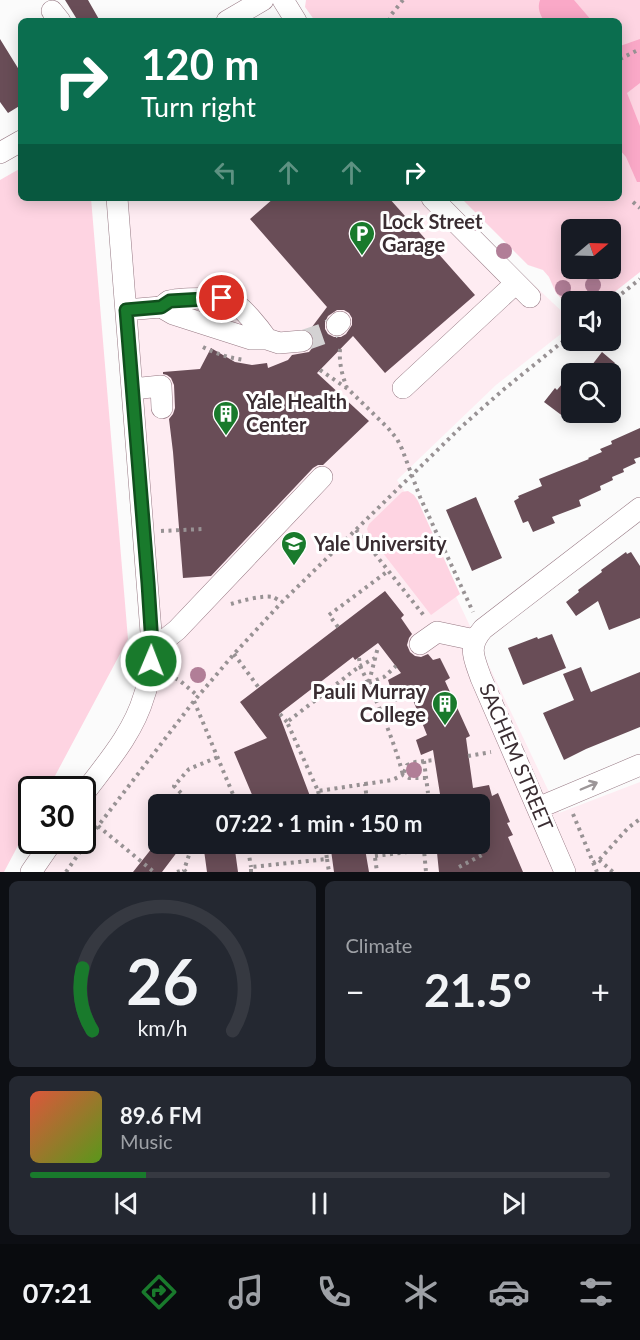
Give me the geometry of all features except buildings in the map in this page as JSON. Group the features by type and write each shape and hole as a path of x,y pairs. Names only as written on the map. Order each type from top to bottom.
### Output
{"street":[{"path":"233,18 263,0"},
{"path":"283,0 294,18"},
{"path":"0,153 18,143"},
{"path":"96,777 132,726 157,674 152,645 117,201"},
{"path":"403,388 523,290 435,201"},
{"path":"126,310 161,307 170,301 222,298 232,301 258,326 267,339"},
{"path":"161,307 172,314 251,339 267,339 279,343 302,341"},
{"path":"132,389 161,386 162,408"},
{"path":"152,645 177,630 322,477"},
{"path":"429,638 475,640 483,629 640,508"},
{"name":"SACHEM STREET","path":"475,640 473,653 481,678 565,872"},
{"path":"538,808 640,765"},
{"path":"31,872 43,854"}],"path":[{"path":"390,18 403,0"},
{"path":"622,58 640,49"},
{"path":"633,202 640,208"},
{"path":"621,294 640,279"},
{"path":"66,872 98,826 198,696 282,602 461,427 561,343"},
{"path":"340,349 342,374 348,389"},
{"path":"320,370 348,389 397,439 473,613"},
{"path":"158,531 202,529"},
{"path":"356,530 388,571 429,638"},
{"path":"338,627 329,615 388,571"},
{"path":"226,606 267,597 274,597 282,602"},
{"path":"368,683 378,647"},
{"path":"234,654 259,688"},
{"path":"359,658 360,666 399,758 403,775"},
{"path":"287,722 360,666 375,658"},
{"path":"368,683 384,677 396,666"},
{"path":"157,674 173,676 198,696"},
{"path":"194,701 233,794"},
{"path":"280,714 287,722 319,794"},
{"path":"468,756 490,752"},
{"path":"181,793 174,786 189,770 218,758"},
{"path":"318,791 392,780 403,775 407,765 435,760"},
{"path":"424,761 428,793"},
{"path":"403,775 409,778 426,778"},
{"path":"365,784 366,794"},
{"path":"573,815 597,872"},
{"path":"593,863 599,860 628,828 640,819"},
{"path":"98,826 154,872"},
{"path":"377,872 375,856 424,850 426,872"},
{"path":"177,872 185,871 190,854"},
{"path":"249,854 251,869 327,859"},
{"path":"326,854 328,872"},
{"path":"459,867 482,855"},
{"path":"599,860 613,872"}],"shaded area":[{"path":"306,0 640,0 640,272 616,291 561,291 561,298 543,270 528,265 464,201 622,201 622,18 313,18 305,7"},
{"path":"540,0 574,0 589,18 542,18 539,6"},
{"path":"640,39 640,83 627,93 640,126 640,182 637,182 622,152 622,45"},
{"path":"18,170 18,201 91,201 128,639 55,776 18,776 18,846 4,872 0,872 0,180"},
{"name":"Yale University","path":"122,201 445,201 561,311 561,334 496,385 397,480 410,500 559,813 640,782 640,872 33,872 44,854 96,854 96,776 90,776 148,679"},
{"path":"408,491 418,501 460,594 431,615 369,535 367,529 369,524 402,492"}],"tunnel":[{"path":"302,341 325,333 337,325"}],"place":[{"name":"Lock Street Garage","path":"362,257"},
{"name":"Yale Health Center","path":"226,437"},
{"name":"Yale University","path":"294,567"},
{"name":"Pauli Murray College","path":"445,727"}],"route":[{"path":"151,661 148,583 126,310 161,307 170,301 222,298"}]}
